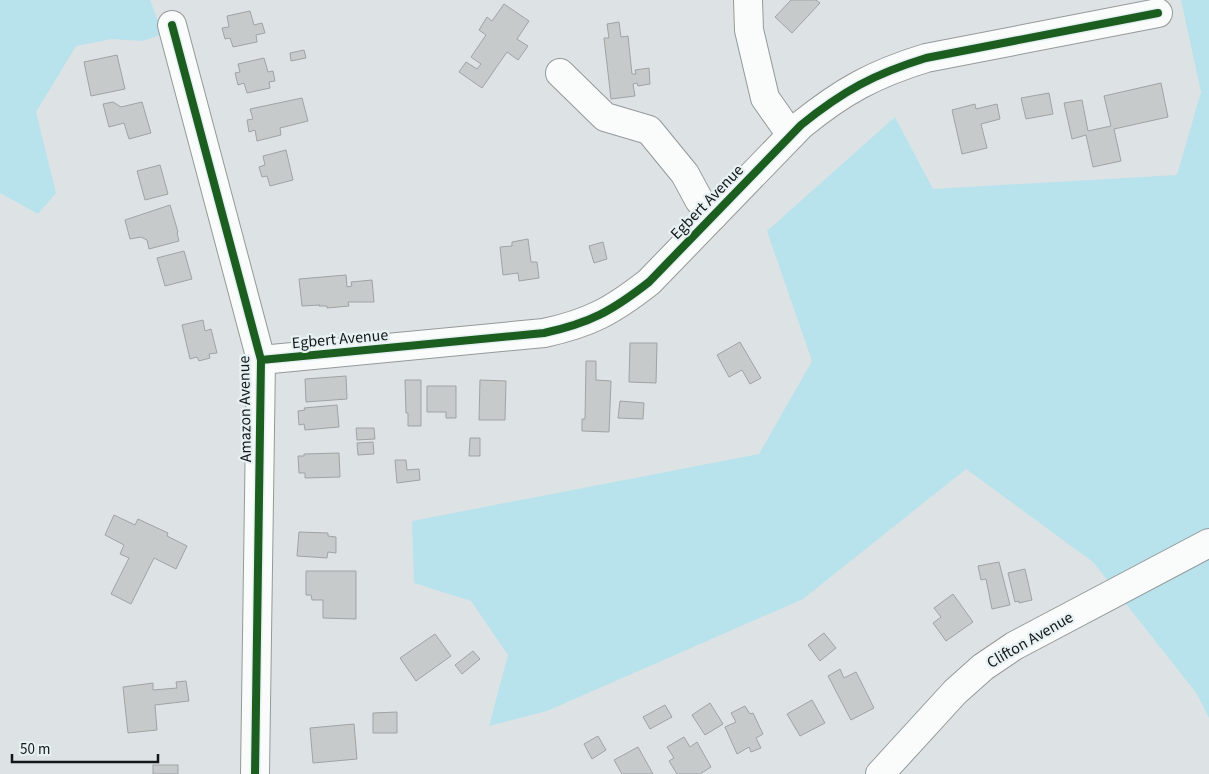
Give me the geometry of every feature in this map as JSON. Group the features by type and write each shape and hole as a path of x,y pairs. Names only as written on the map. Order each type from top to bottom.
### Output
{"street":[{"path":"748,0 749,30 765,98 791,135"},
{"name":"Egbert Avenue","path":"261,360 544,333 572,327 599,316 623,302 664,267 791,135 829,103 859,84 892,69 926,58 1158,13"},
{"name":"Amazon Avenue","path":"172,25 261,360 255,774"},
{"path":"560,73 605,117 649,130 685,174 699,200 713,216"},
{"name":"Clifton Avenue","path":"880,774 955,692 983,667 1014,646 1209,544"}],"shaded area":[{"path":"0,0 150,0 163,34 143,41 112,39 76,46 36,112 56,193 38,214 0,193"},
{"path":"1181,0 1209,0 1209,718 1197,694 1093,562 966,469 803,599 547,711 489,726 508,655 471,601 414,583 412,521 759,454 812,361 767,231 895,117 933,189 1177,175 1201,92"}],"building":[{"path":"791,0 816,0 820,3 792,33 775,17"},
{"path":"504,4 529,21 517,39 528,46 518,60 507,52 482,88 459,72 466,62 477,69 481,64 471,57 486,35 479,30 487,17 492,21"},
{"path":"250,11 254,25 262,23 265,33 256,35 257,42 233,47 230,38 225,39 222,28 229,27 227,16"},
{"path":"619,22 621,37 628,36 632,74 636,74 635,70 649,68 650,84 638,86 637,83 633,84 635,96 611,99 604,38 609,38 607,24"},
{"path":"304,50 306,58 291,61 290,53"},
{"path":"117,55 125,89 91,96 84,62"},
{"path":"264,58 268,72 273,71 275,81 269,82 270,88 247,93 244,83 238,85 235,73 240,72 238,64"},
{"path":"1161,83 1168,117 1114,129 1121,161 1093,167 1086,135 1072,139 1064,103 1082,100 1088,131 1111,126 1104,96"},
{"path":"1049,93 1053,114 1026,119 1021,98"},
{"path":"302,98 308,121 280,128 281,135 257,141 255,130 249,132 247,120 253,119 250,109"},
{"path":"113,102 121,107 142,102 151,133 129,139 124,123 109,127 103,104"},
{"path":"975,104 976,109 997,104 1000,119 981,124 987,148 962,154 952,110"},
{"path":"286,150 293,180 270,186 267,176 262,177 259,167 265,165 263,156"},
{"path":"160,165 168,194 145,200 137,171"},
{"path":"170,205 179,241 149,249 147,240 141,237 130,239 125,220"},
{"path":"528,239 531,262 537,262 539,278 519,281 518,273 503,275 500,247 512,246 512,242"},
{"path":"603,242 607,259 594,263 589,246"},
{"path":"184,251 192,279 165,286 157,258"},
{"path":"346,275 347,287 352,286 351,282 372,280 374,302 348,302 349,306 327,308 327,306 320,305 302,306 299,279"},
{"path":"203,320 205,331 211,329 217,353 209,354 210,358 199,361 197,357 190,359 182,325"},
{"path":"740,342 761,378 750,384 742,370 729,377 717,355"},
{"path":"630,343 657,343 656,383 629,382"},
{"path":"586,361 596,361 596,380 611,381 609,432 582,431 582,419 585,419"},
{"path":"346,376 347,399 306,402 305,379"},
{"path":"405,380 421,380 421,426 408,426"},
{"path":"480,380 506,381 505,420 479,420"},
{"path":"427,386 456,386 456,418 446,418 446,412 427,412"},
{"path":"620,401 644,403 643,419 618,418"},
{"path":"337,405 339,427 305,430 304,424 299,425 298,411 305,410 304,408"},
{"path":"356,428 374,428 375,439 357,440"},
{"path":"470,438 480,438 480,456 469,456"},
{"path":"373,442 374,454 358,455 357,443"},
{"path":"339,453 340,477 305,478 305,473 299,473 298,456 304,456 304,454"},
{"path":"395,460 406,460 407,470 419,469 420,480 397,483"},
{"path":"114,515 135,525 138,519 168,533 167,536 187,546 176,569 154,558 131,604 111,594 129,558 120,554 124,545 105,535"},
{"path":"299,532 328,533 328,536 336,537 336,553 328,552 327,558 297,556"},
{"path":"999,562 1010,605 992,609 986,579 981,580 978,566"},
{"path":"1025,569 1032,600 1019,603 1019,601 1015,602 1008,573"},
{"path":"306,571 356,571 356,619 323,618 323,600 312,600 311,595 306,595"},
{"path":"953,594 973,622 946,641 933,623 941,617 934,608"},
{"path":"824,633 836,648 820,661 808,645"},
{"path":"435,634 451,656 416,681 400,658"},
{"path":"473,651 480,659 462,674 455,665"},
{"path":"840,669 844,678 856,672 874,708 851,720 828,676"},
{"path":"186,681 189,701 155,705 157,730 128,733 123,687 153,683 153,690 177,688 176,682"},
{"path":"812,700 825,723 800,736 787,714"},
{"path":"710,703 723,724 705,735 692,715"},
{"path":"665,705 672,717 650,729 643,717"},
{"path":"745,706 750,714 753,713 763,734 756,738 761,748 751,752 749,747 737,754 725,727 736,722 731,713"},
{"path":"397,712 397,733 373,733 373,713"},
{"path":"354,724 357,759 313,763 310,728"},
{"path":"598,736 606,750 592,759 584,744"},
{"path":"684,737 690,747 697,742 711,767 700,774 677,774 669,761 674,758 667,747"},
{"path":"638,747 653,774 622,774 614,760"},
{"path":"153,765 178,765 178,774 153,774"}],"cycle path":[{"path":"261,360 544,333 588,320 612,308 649,282 801,125 845,93 890,70 926,58 1158,13"},
{"path":"172,25 261,360 255,774"}]}
